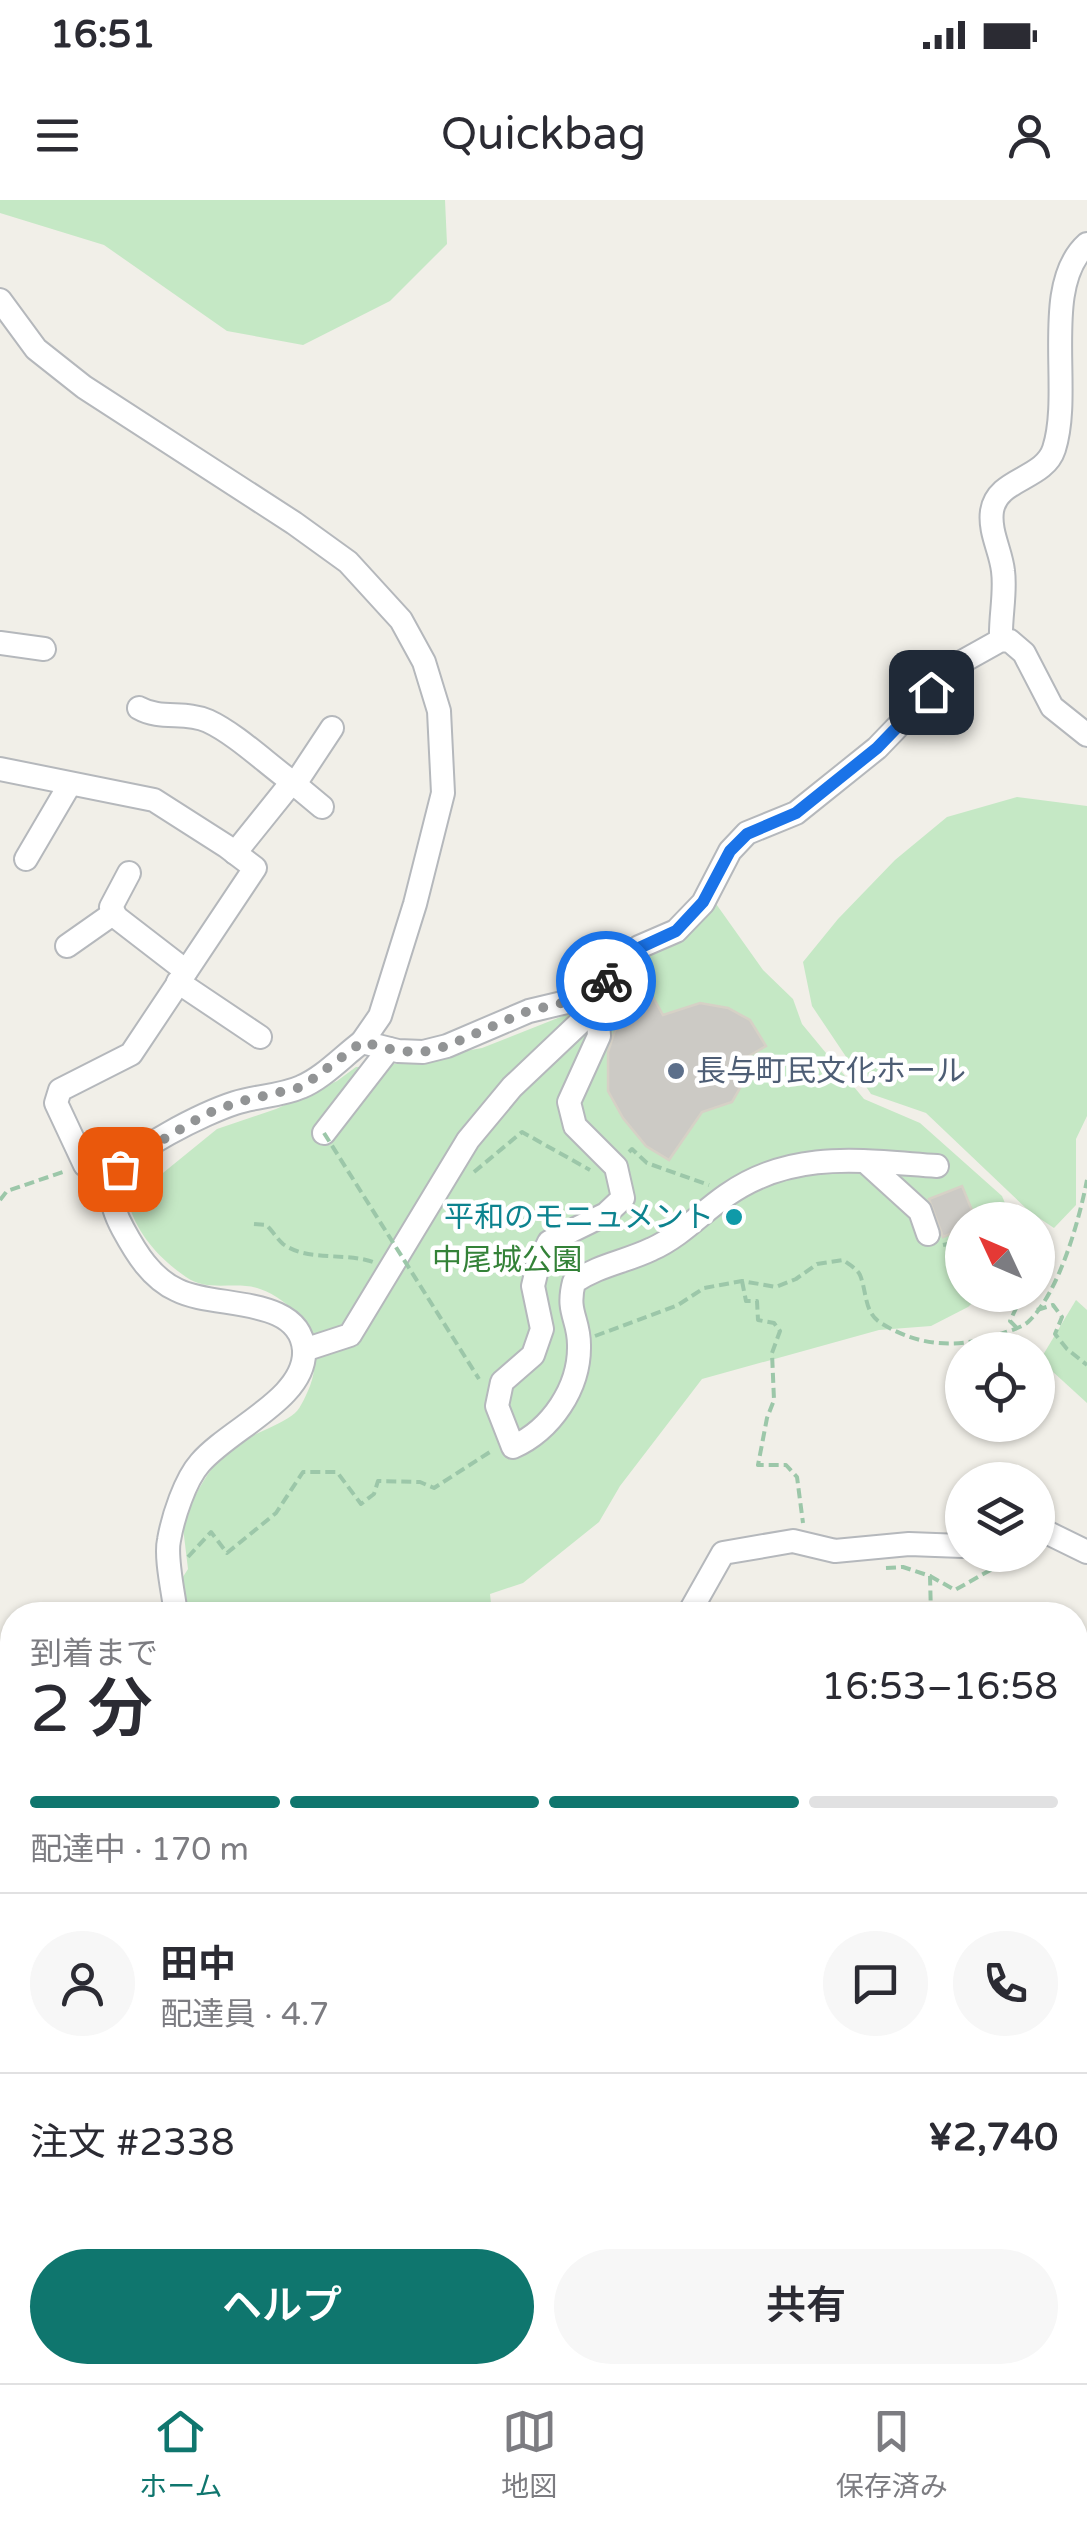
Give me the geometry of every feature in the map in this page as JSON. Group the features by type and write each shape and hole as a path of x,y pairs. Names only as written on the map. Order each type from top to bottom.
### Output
{"street":[{"path":"1001,640 1004,572 992,527 992,507 1009,484 1040,470 1053,454 1060,425 1064,281 1073,256 1087,244"},
{"path":"0,300 36,349 84,387 348,562 401,620 424,662 439,711 443,793 415,904 380,1016 362,1042 302,1087 206,1114 132,1158 112,1181 116,1215 147,1268 174,1290 206,1301 277,1311 296,1325 304,1350 296,1382 281,1400 254,1416 198,1465 168,1543 175,1602"},
{"path":"304,1350 350,1335 459,1154 512,1087 639,948 676,931 703,902 730,851 747,834 796,813 877,748 958,664 1001,640 1010,641 1024,652 1052,707 1087,736"},
{"path":"0,643 44,649"},
{"path":"139,708 150,714 209,721 322,807"},
{"path":"235,852 293,783 332,728"},
{"path":"0,769 154,800 255,868 131,1054 60,1090 56,1102 85,1165 112,1181"},
{"path":"26,859 70,784"},
{"path":"129,874 110,907 114,912 182,976 260,1037"},
{"path":"67,946 114,912"},
{"path":"362,1042 423,1052 447,1046 528,1011 590,1006"},
{"path":"590,1006 598,1021 599,1036 570,1102 574,1126 616,1167 623,1198 606,1214 549,1242 538,1264 534,1286 542,1329 533,1355 502,1382 497,1406 513,1447 552,1420 572,1379 580,1342 568,1302 574,1282 594,1268 651,1250 753,1178 803,1161 937,1166"},
{"path":"324,1134 390,1049"},
{"path":"866,1162 920,1211 928,1234"},
{"path":"1055,1536 1087,1552"},
{"path":"695,1602 723,1553 793,1540 835,1551 909,1544 945,1545"}],"path":[{"path":"459,1154 469,1161 464,1180 522,1132 594,1172 607,1175 632,1149 647,1163 702,1181 725,1196"},
{"path":"324,1134 479,1380"},
{"path":"0,1200 7,1191 85,1165"},
{"path":"1055,1277 1069,1251 1087,1180"},
{"path":"254,1224 266,1225 285,1245 318,1256 366,1259 392,1269"},
{"path":"580,1342 678,1305 704,1288 742,1282 776,1287 817,1264 843,1260 859,1272 868,1309 878,1322 914,1338 951,1346 976,1343 1026,1324 1035,1312"},
{"path":"742,1282 746,1302 758,1301 758,1320 774,1322 780,1331 772,1353 774,1400 758,1465 786,1465 797,1478 804,1520 793,1540"},
{"path":"1055,1308 1062,1317 1055,1334 1087,1365"},
{"path":"1014,1312 1010,1321 1017,1328"},
{"path":"172,1569 193,1553 210,1532 227,1553 276,1513 303,1472 338,1472 361,1504 374,1494 378,1481 420,1482 434,1488 510,1439"},
{"path":"930,1576 955,1590 987,1572"}],"green space":[{"path":"0,200 445,200 447,244 390,301 303,345 227,331 104,245 0,213"},
{"path":"1017,797 1087,806 1087,1116 1076,1139 1076,1205 1055,1227 1055,1202 1019,1202 926,1113 871,1094 812,1006 803,962 895,860 947,817"},
{"name":"中尾城公園","path":"714,901 763,970 793,999 802,1024 864,1099 920,1123 1002,1196 1004,1202 945,1202 945,1312 958,1312 931,1326 879,1330 702,1379 620,1486 599,1522 523,1583 490,1594 491,1602 185,1602 181,1580 188,1569 182,1519 222,1456 297,1411 310,1386 314,1356 306,1328 274,1296 251,1287 195,1282 160,1255 145,1238 130,1208 142,1190 217,1129 276,1109 337,1081 356,1067 383,1066 482,1048 578,1010 632,970 656,931"},
{"path":"1076,1300 1087,1310 1087,1403 1055,1374 1055,1335"}],"building":[{"name":"長与町民文化ホール","path":"653,997 663,1015 700,1003 728,1008 750,1020 766,1046 744,1059 743,1083 732,1102 702,1112 669,1160 646,1146 623,1118 608,1091 608,1052 620,1020 625,1025"},
{"path":"962,1186 969,1202 945,1202 943,1237 929,1199"}],"way so far":[{"path":"120,1169 206,1114 302,1087 362,1042 398,1051 423,1052 447,1046 528,1011 592,996 606,981"}],"place":[{"name":"長与町民文化ホール","path":"676,1071"},
{"name":"平和のモニュメント","path":"734,1217"}],"route":[{"path":"606,981 639,948 676,931 703,902 730,851 747,834 796,813 877,748 931,692"}]}
